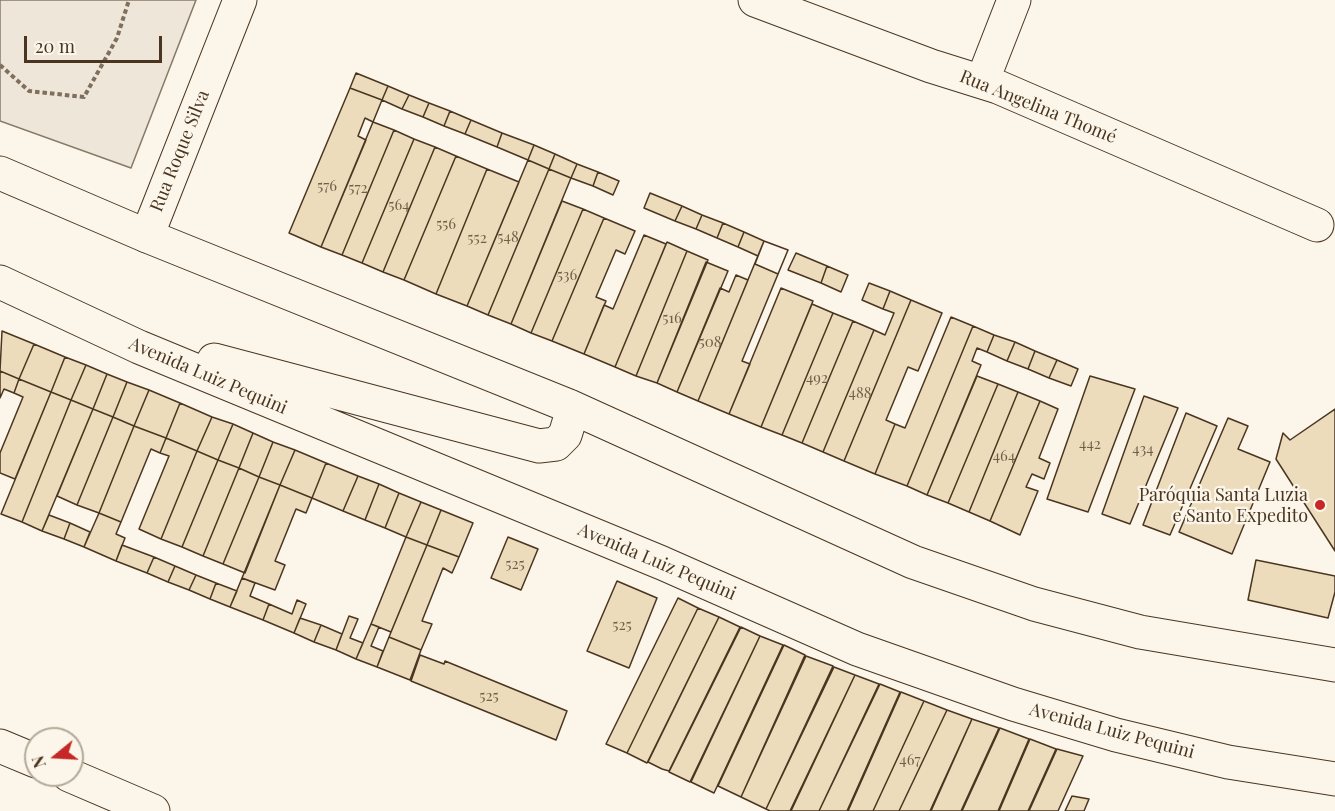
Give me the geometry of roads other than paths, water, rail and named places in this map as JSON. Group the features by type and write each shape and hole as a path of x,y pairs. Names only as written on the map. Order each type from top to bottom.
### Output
{"main road":[{"name":"Rua Roque Silva","path":"147,236 240,0"},
{"name":"Rua Angelina Thomé","path":"755,0 931,66 982,82 1317,225"},
{"path":"982,82 1014,0"},
{"path":"0,173 147,236 569,406 913,562 1034,604 1140,632 1335,665"},
{"name":"Avenida Luiz Pequini","path":"0,282 138,347 662,563 857,649 1013,704 1116,735 1228,762 1333,780"},
{"path":"138,347 187,352 539,446 556,444 565,435 570,419 569,406"},
{"path":"0,746 24,756"},
{"path":"84,781 153,811"}],"place":[{"name":"Paróquia Santa Luzia e Santo Expedito","path":"1320,505"}]}
